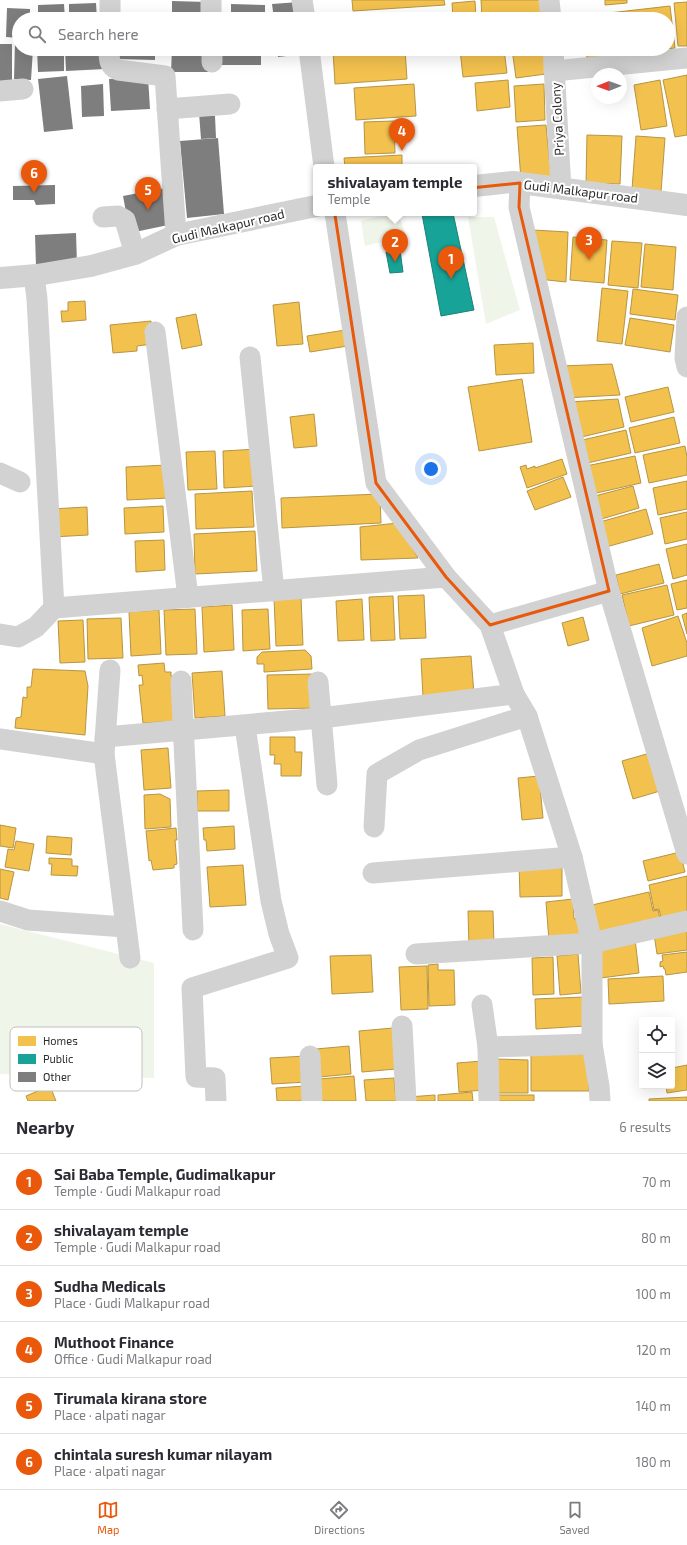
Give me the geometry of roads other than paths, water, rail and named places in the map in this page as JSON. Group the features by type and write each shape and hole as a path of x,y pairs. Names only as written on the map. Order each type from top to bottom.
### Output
{"street":[{"path":"110,0 110,12"},
{"path":"211,0 211,12"},
{"path":"302,0 304,12"},
{"path":"549,0 550,12"},
{"path":"110,56 112,68 165,76 176,235"},
{"path":"310,56 324,164"},
{"name":"Priya Colony","path":"553,56 561,189"},
{"path":"554,72 687,58"},
{"path":"0,91 24,89"},
{"path":"167,109 230,104"},
{"name":"Gudi Malkapur road","path":"477,186 513,182 687,205"},
{"path":"520,184 519,207 609,591 687,854"},
{"name":"Gudi Malkapur road","path":"0,278 34,275 91,266 135,254 176,235 313,207"},
{"path":"103,217 118,216 125,220 135,254"},
{"path":"335,216 376,482 446,577 490,624 514,694 527,716 572,857 592,943 592,1044 604,1096"},
{"path":"34,275 37,299 54,608"},
{"path":"686,361 687,317"},
{"path":"155,332 188,598"},
{"path":"250,357 274,591"},
{"path":"0,473 20,482"},
{"path":"0,634 18,637 36,627 54,608 446,577"},
{"path":"490,624 609,591"},
{"path":"110,670 105,746 130,958"},
{"path":"181,681 193,930"},
{"path":"318,682 327,785"},
{"path":"0,739 105,746 184,730 245,726 321,718 514,694"},
{"path":"374,827 377,774 419,750 527,716"},
{"path":"216,1101 215,1078 196,1077 192,988 288,958 279,934 272,901 245,726"},
{"path":"373,873 572,857"},
{"path":"0,910 28,920 126,927"},
{"path":"416,954 592,943 687,922"},
{"path":"482,1005 488,1047 489,1101"},
{"path":"402,1026 406,1101"},
{"path":"488,1047 592,1044"},
{"path":"310,1056 312,1101"}],"place":[{"name":"Muthoot Finance","path":"402,151"},
{"name":"chintala suresh kumar nilayam","path":"34,193"},
{"name":"Tirumala kirana store","path":"148,210"},
{"name":"Sudha Medicals","path":"589,260"},
{"name":"shivalayam temple","path":"395,262"},
{"name":"Sai Baba Temple, Gudimalkapur","path":"451,279"}]}
